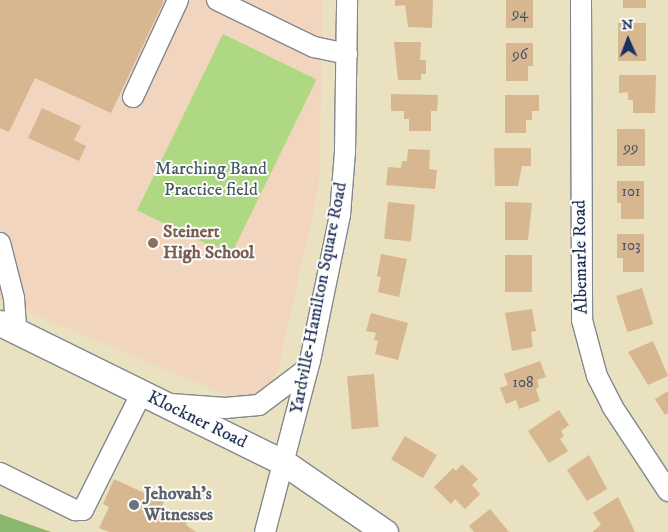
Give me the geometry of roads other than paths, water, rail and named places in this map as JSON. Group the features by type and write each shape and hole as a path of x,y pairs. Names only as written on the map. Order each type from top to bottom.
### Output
{"main road":[{"name":"Klockner Road","path":"4,326 283,462 385,532"}],"street":[{"path":"133,97 178,0"},
{"path":"217,0 314,47 347,54"},
{"name":"Yardville-Hamilton Square Road","path":"265,532 308,368 343,187 347,0"},
{"name":"Albemarle Road","path":"581,0 582,320 601,384 668,491"},
{"path":"0,243 14,298 4,326"},
{"path":"166,404 225,408 259,405 308,368"},
{"path":"0,473 76,510 83,510 142,392"}],"place":[{"name":"Steinert High School","path":"153,243"},
{"name":"Jehovah's Witnesses","path":"134,505"}],"park label":[{"name":"Marching Band Practice field","path":"211,180"}]}
